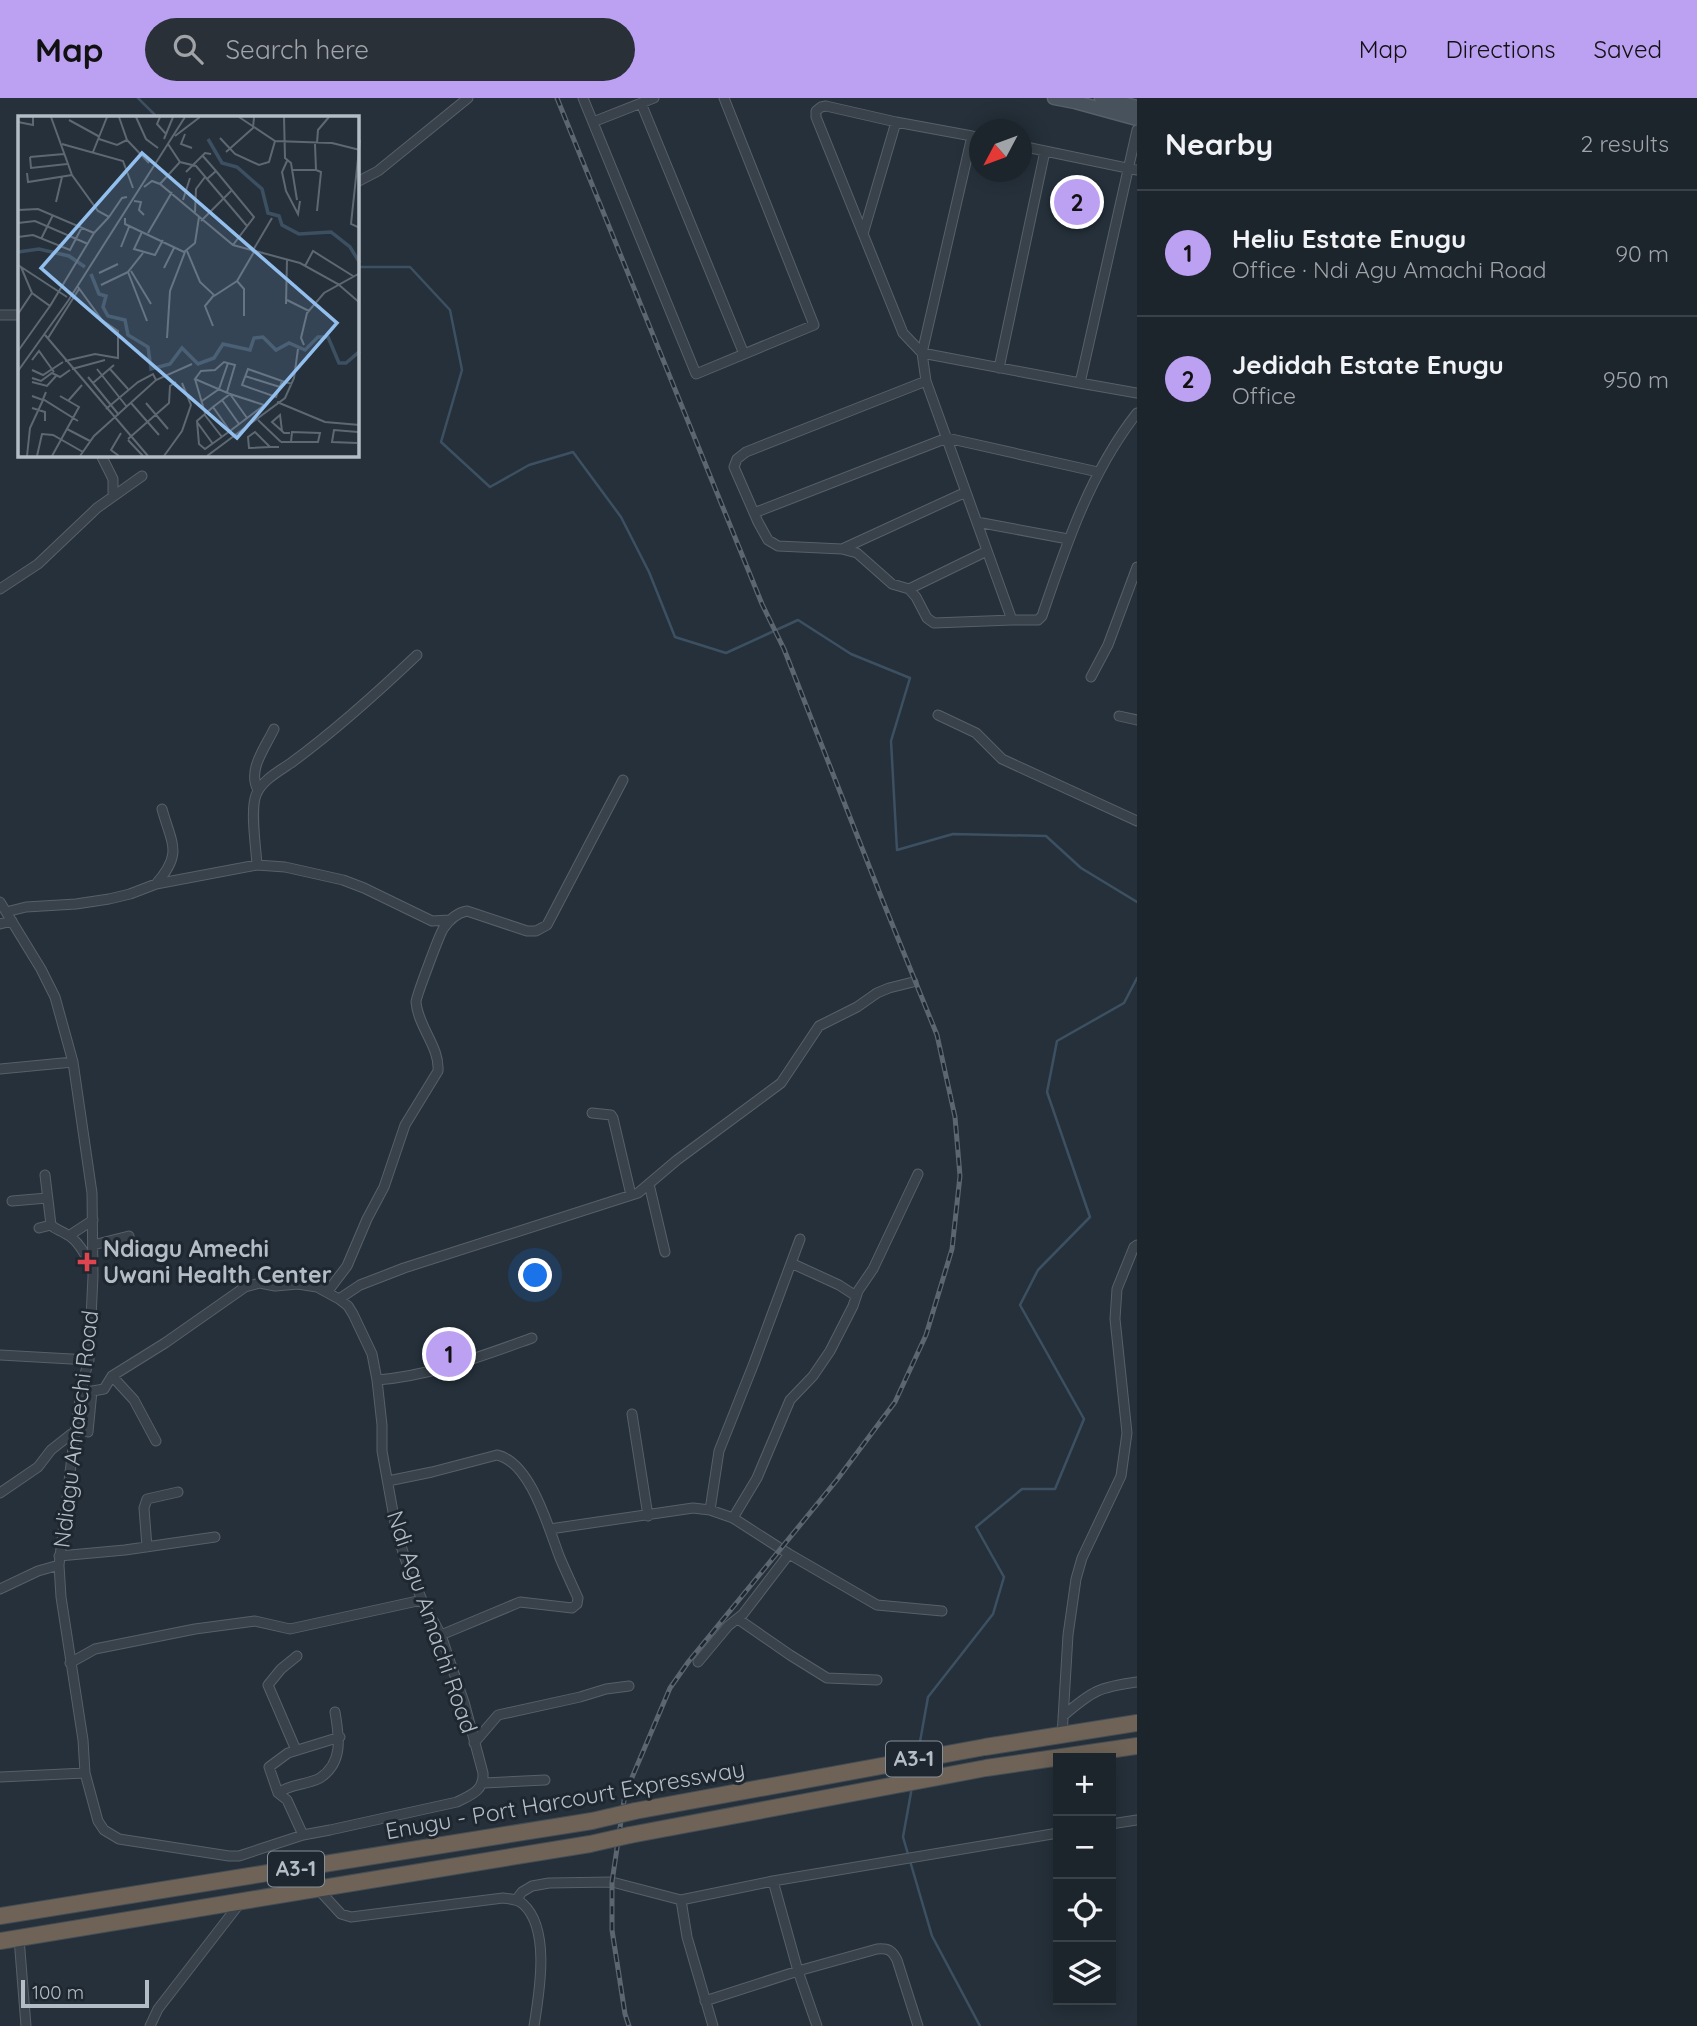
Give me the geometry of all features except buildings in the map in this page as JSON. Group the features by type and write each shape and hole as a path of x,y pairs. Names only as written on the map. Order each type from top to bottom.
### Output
{"highway":[{"name":"Enugu - Port Harcourt Expressway","path":"0,1916 592,1821 844,1772 1137,1723"},
{"name":"A3-1","path":"0,1941 590,1844 986,1768 1137,1746"}],"street":[{"path":"359,181 378,171 468,98"},
{"path":"583,98 696,374 814,325 724,98"},
{"path":"593,122 654,98"},
{"path":"1054,98 1137,119"},
{"path":"1101,98 1137,107"},
{"path":"640,103 744,354"},
{"path":"969,136 826,106 816,111 816,117 903,333 922,353 1137,393"},
{"path":"863,234 896,122"},
{"path":"1080,383 1133,169 1137,130"},
{"path":"1032,148 1133,169"},
{"path":"999,368 1045,151"},
{"path":"969,165 922,353 926,381 1012,620"},
{"path":"0,315 18,315"},
{"path":"926,381 746,452 737,459 734,467 768,540 778,547 842,549 858,553 892,584 909,589 927,618 934,623 1038,620 1042,616 1068,539 1098,472 1137,413"},
{"path":"754,513 947,438 1098,472"},
{"path":"102,457 113,479 113,495"},
{"path":"0,589 38,564 78,524 142,475"},
{"path":"842,549 966,492"},
{"path":"976,522 1068,539"},
{"path":"909,589 987,551"},
{"path":"1091,677 1108,645 1137,567"},
{"path":"257,864 254,810 258,790 271,777 337,728 417,654"},
{"path":"938,715 976,733 1002,760 1137,821"},
{"path":"1119,716 1137,720"},
{"path":"258,790 254,783 255,769 274,729"},
{"path":"328,1292 347,1266 384,1187 405,1125 438,1071 436,1055 416,1000 440,935 449,920 467,911 527,931 536,931 547,925 623,780"},
{"path":"156,884 174,855 162,809"},
{"path":"6,912 26,907 109,899 156,884 257,864 285,867 343,880 432,921 449,920"},
{"name":"Ndiagu Amaechi Road","path":"0,902 55,997 73,1062 92,1194 93,1276 89,1360 75,1431 59,1561 61,1597 83,1740 85,1773 98,1821 112,1836 143,1844 239,1856"},
{"path":"0,924 12,921"},
{"path":"432,921 440,935"},
{"path":"340,1298 360,1284 404,1268 638,1193 677,1160 781,1083 819,1026 857,1007 877,993 913,982"},
{"path":"0,1069 73,1062"},
{"path":"592,1113 611,1115 613,1118 631,1195"},
{"path":"733,1518 757,1478 790,1401 813,1376 830,1351 918,1174"},
{"path":"45,1175 51,1225 70,1235 88,1258 93,1276"},
{"path":"649,1184 665,1252"},
{"path":"12,1200 47,1198"},
{"path":"70,1235 93,1220"},
{"path":"39,1228 51,1225"},
{"path":"93,1245 130,1236"},
{"path":"710,1510 719,1451 800,1239"},
{"path":"1062,1735 1068,1635 1076,1579 1082,1558 1121,1476 1127,1433 1115,1319 1117,1290 1137,1245"},
{"path":"791,1263 839,1285 856,1296"},
{"name":"Ndi Agu Amachi Road","path":"81,1393 104,1389 112,1376 245,1287 260,1283 275,1286 298,1284 317,1287 340,1298 353,1314 372,1354 382,1425 382,1451 397,1534 422,1600 441,1635 464,1702 484,1783"},
{"path":"377,1380 401,1378 453,1365 532,1338"},
{"path":"0,1355 89,1360"},
{"path":"112,1376 134,1400 156,1441"},
{"path":"88,1432 92,1391"},
{"path":"632,1414 648,1516"},
{"path":"0,1493 38,1467 51,1450 75,1431"},
{"path":"388,1481 497,1455 513,1461 522,1472 551,1529 578,1598 578,1604 572,1608 520,1602 441,1635"},
{"path":"147,1546 144,1508 147,1499 178,1492"},
{"path":"551,1529 694,1508 710,1510 733,1518 789,1555 877,1605 942,1611"},
{"path":"0,1589 59,1561 215,1537"},
{"path":"698,1662 728,1626 738,1619 789,1555"},
{"path":"70,1663 95,1648 185,1630 254,1621 290,1629 422,1600"},
{"path":"738,1619 827,1678 877,1680"},
{"path":"296,1750 268,1685 281,1669 297,1656"},
{"path":"1063,1716 1088,1694 1112,1685 1137,1682"},
{"path":"474,1743 498,1715 629,1686"},
{"path":"278,1793 321,1776 335,1761 340,1737 335,1712"},
{"path":"303,1835 287,1800 278,1793 270,1767 288,1753 340,1737"},
{"path":"0,1777 85,1773"},
{"path":"241,1878 239,1856 303,1835 457,1802 474,1794 484,1783 545,1780"},
{"path":"1116,1823 1137,1820"},
{"path":"516,1900 532,1886 549,1883 612,1882 681,1900 773,1881 1053,1834"},
{"path":"773,1881 798,1971 817,2026"},
{"path":"318,1889 341,1914 351,1917 503,1898 523,1904 531,1914 539,1942 541,1965 534,2026"},
{"path":"681,1900 687,1937 713,2026"},
{"path":"150,2026 158,2010 240,1903"},
{"path":"19,1938 26,2026"},
{"path":"705,2001 798,1971 886,1948 897,1960 918,2026"}],"waterway":[{"path":"138,98 156,116"},
{"path":"359,267 410,267 450,310 462,370 441,442 490,487 529,465 573,452 621,517 649,572 675,637 726,653 798,620 851,654 910,678 891,741 897,850 953,834 1046,836 1081,868 1137,902"},
{"path":"918,1753 928,1697 993,1614 1004,1577 976,1527 1022,1489 1055,1489 1084,1419 1020,1305 1038,1270 1090,1217 1047,1092 1057,1041 1124,1003 1137,978"},
{"path":"912,1787 903,1837 932,1936 980,2026"}],"railway":[{"path":"557,98 762,604 784,649 937,1035 955,1117 960,1176 952,1249 926,1335 895,1402 836,1481 670,1688 625,1794 612,1882 612,1930 629,2026"}],"place":[{"name":"Jedidah Estate Enugu","path":"1077,202"},
{"name":"Ndiagu Amechi Uwani Health Center","path":"87,1262"},
{"name":"Heliu Estate Enugu","path":"449,1354"}]}
